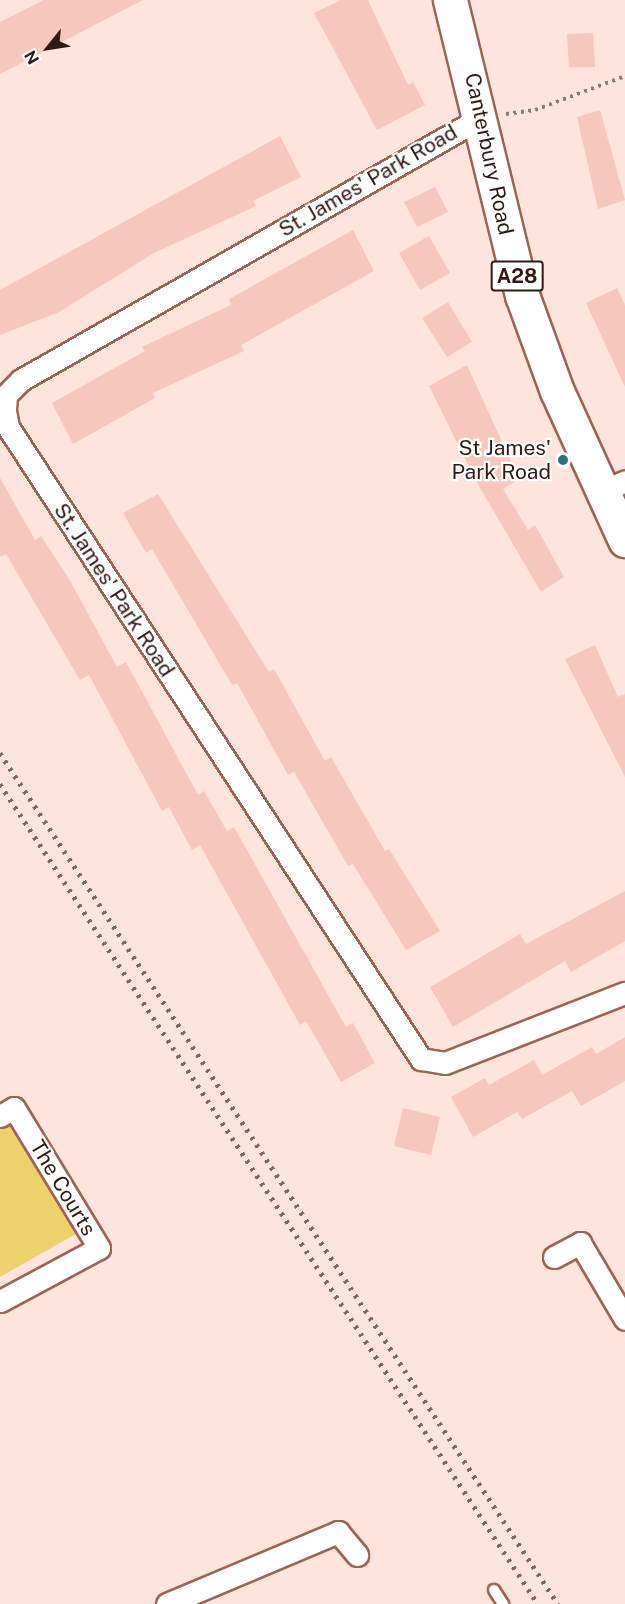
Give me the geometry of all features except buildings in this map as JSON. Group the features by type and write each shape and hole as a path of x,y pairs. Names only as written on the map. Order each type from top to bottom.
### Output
{"highway":[{"name":"Canterbury Road","path":"450,0 482,117 522,295 557,391 614,486 625,540"}],"street":[{"name":"St. James' Park Road","path":"482,117 21,380 6,395 5,411 15,436 421,1059 445,1063 625,993"},
{"name":"The Courts","path":"0,1116 14,1108 99,1248 0,1301"},
{"path":"555,1257 580,1243 625,1319"},
{"path":"167,1604 338,1532 357,1555"}],"lane":[{"path":"494,1590 503,1604"}],"path":[{"path":"482,117 535,110 625,76"}],"shaded area":[{"path":"12,1110 81,1231 0,1277 0,1116"}],"railway":[{"path":"0,753 558,1604"},
{"path":"0,784 538,1604"}],"place":[{"name":"St James' Park Road","path":"563,460"}]}
